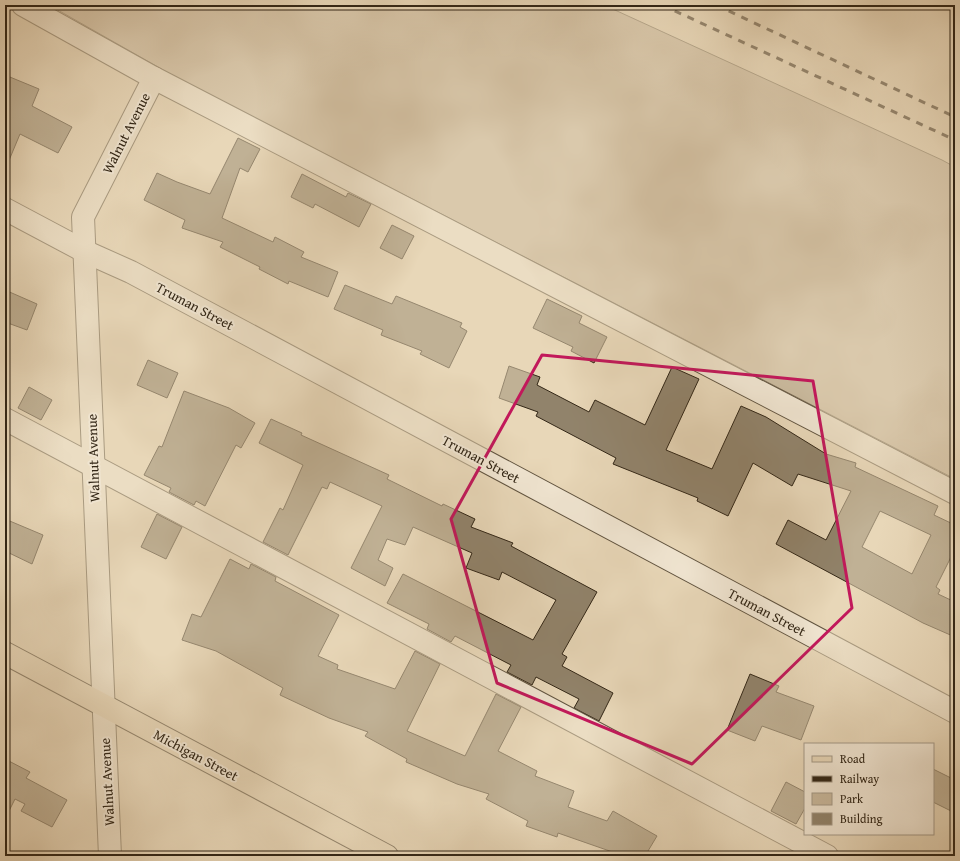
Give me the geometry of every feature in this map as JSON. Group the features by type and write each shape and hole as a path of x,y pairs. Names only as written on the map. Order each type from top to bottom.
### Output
{"main road":[{"name":"Michigan Street","path":"5,653 387,856"}],"street":[{"path":"23,5 154,78 955,493"},
{"name":"Walnut Avenue","path":"110,856 83,217 154,78"},
{"name":"Truman Street","path":"5,209 84,251 131,272 955,712"},
{"path":"5,419 827,856"}],"highlighted area":[{"path":"542,355 813,381 852,608 692,764 497,683 451,519"}],"green space":[{"path":"49,5 604,5 942,160 955,167 955,479 172,75"}],"building":[{"path":"5,75 39,89 32,106 72,127 58,153 20,134 5,170"},
{"path":"238,138 260,149 248,172 240,168 222,218 273,242 275,237 304,252 301,257 338,272 328,297 289,281 288,284 259,269 260,267 220,247 223,242 182,228 185,220 144,200 157,173 210,194"},
{"path":"302,174 346,197 348,193 371,204 359,227 315,204 313,208 291,197"},
{"path":"392,225 414,236 402,259 380,248"},
{"path":"345,285 392,304 396,296 462,323 460,327 467,331 449,368 420,354 422,351 381,335 383,330 334,309"},
{"path":"5,290 37,304 27,330 5,322"},
{"path":"547,299 582,316 579,323 607,337 594,363 571,351 573,347 533,328"},
{"path":"148,360 178,373 167,398 137,385"},
{"path":"509,366 540,377 537,385 589,412 595,400 645,425 672,367 699,379 666,450 712,469 741,406 766,417 826,454 856,463 855,467 938,506 934,515 955,525 955,549 936,587 940,590 938,594 955,602 955,637 923,623 776,544 788,520 826,540 851,491 798,474 792,486 753,463 728,516 697,501 698,498 613,464 616,458 536,416 538,412 499,398","holes":["880,511 931,535 912,574 862,547"]},
{"path":"29,387 52,400 41,420 18,408"},
{"path":"184,391 229,408 255,423 241,448 236,445 205,506 196,501 194,505 169,492 171,488 144,475 159,446 162,447"},
{"path":"271,419 302,433 301,435 389,475 387,479 442,506 443,504 475,519 471,527 513,543 511,546 597,592 562,654 567,657 562,666 613,693 599,721 574,708 579,699 536,677 532,685 507,672 511,665 455,636 451,642 427,629 429,624 387,603 403,574 533,640 556,600 502,572 499,580 466,568 472,553 413,527 405,545 387,539 378,560 393,568 385,586 351,568 382,506 330,482 327,489 322,487 288,555 263,542 280,508 283,510 303,465 259,443"},
{"path":"157,514 182,527 166,559 141,547"},
{"path":"5,519 43,535 32,564 5,551"},
{"path":"230,559 249,569 251,564 276,577 275,581 339,615 318,656 338,665 337,669 395,689 415,651 440,664 407,731 465,756 496,694 521,707 498,751 537,771 535,776 574,791 568,807 607,821 613,811 657,836 645,856 624,856 558,833 557,837 526,826 528,821 486,799 489,794 457,784 406,762 407,759 365,736 368,732 329,718 280,695 283,688 216,651 182,640 192,614 201,617"},
{"path":"750,674 779,686 776,692 814,706 801,740 762,726 755,741 727,730"},
{"path":"5,759 30,772 26,778 67,800 52,827 21,811 25,804 15,799 5,819"},
{"path":"934,770 955,780 955,813 934,802"},
{"path":"786,782 804,791 804,810 796,824 771,811"}],"railway":[{"path":"662,5 955,140"},
{"path":"716,5 955,117"}]}
